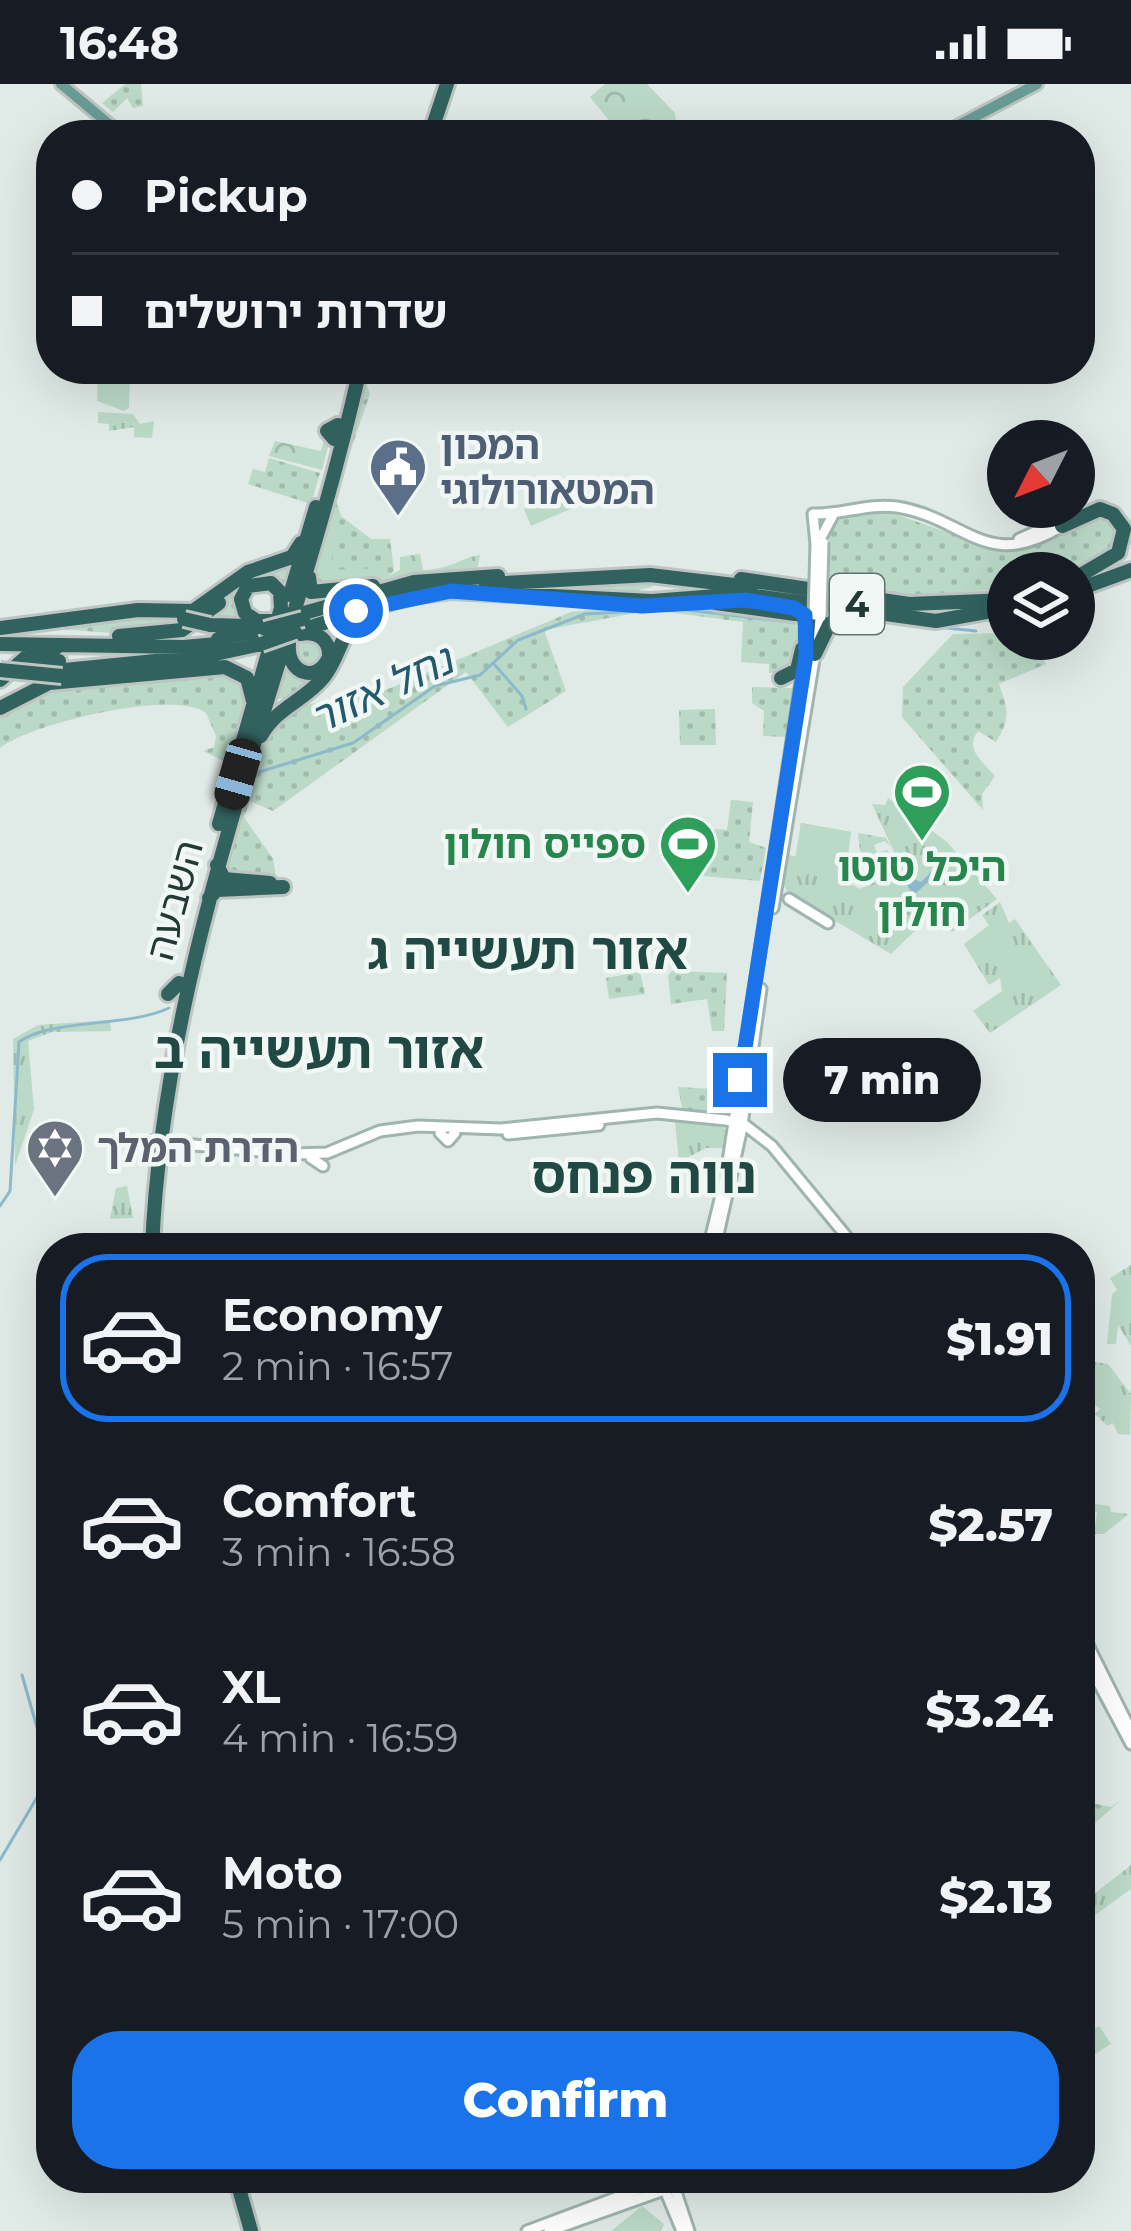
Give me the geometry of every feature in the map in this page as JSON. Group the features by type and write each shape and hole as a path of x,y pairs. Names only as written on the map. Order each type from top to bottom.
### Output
{"highway":[{"path":"429,120 438,84"},
{"path":"431,120 447,84"},
{"name":"השבעה","path":"150,1233 160,1143 207,902 265,692 299,620 318,499 351,384"},
{"name":"השבעה","path":"160,1143 159,1099 172,995 304,566 352,384"},
{"path":"0,635 106,613 193,611 242,576 296,554 318,499"},
{"path":"1095,503 1131,518"},
{"path":"1095,510 1116,516 1124,532 1114,557 1095,570"},
{"path":"1095,575 1131,560"},
{"path":"282,561 304,566"},
{"path":"304,566 310,592 497,576"},
{"path":"299,620 325,640 329,657 321,670 303,673 289,657 304,566"},
{"path":"241,744 268,628 304,566"},
{"name":"4","path":"299,620 414,585 653,568 909,604 987,605"},
{"path":"1095,579 1131,570"},
{"name":"4","path":"0,635 205,646 419,590 613,575 687,578 920,612 987,607"},
{"path":"99,637 156,635 189,627 210,613 242,576"},
{"path":"299,620 426,580"},
{"path":"299,620 443,591 652,601 742,594 877,616 951,620 987,611"},
{"path":"533,594 631,605 746,600 797,609 809,627 809,659"},
{"path":"693,603 748,605 798,615 805,627 799,667 782,678"},
{"path":"244,774 269,722 314,688 330,668 352,623 383,604"},
{"path":"106,613 268,628"},
{"path":"809,659 836,619 877,616"},
{"path":"0,704 23,681 52,670 195,657 268,628"},
{"name":"4","path":"0,635 198,641 268,628"},
{"path":"0,680 42,651 142,646"},
{"path":"0,667 195,657"},
{"path":"0,667 62,676 149,674"},
{"path":"0,704 38,686 225,667 241,671 253,698 187,952"},
{"path":"265,692 285,701 314,688"},
{"path":"207,902 218,890 280,889 227,880 219,875 218,864"},
{"path":"245,2193 255,2231"}],"main road":[{"path":"58,84 101,120"},
{"path":"957,120 1024,84"},
{"path":"969,120 1037,84"},
{"path":"817,514 887,501 994,540 1026,538 1041,528"},
{"path":"817,514 900,508 1000,546 1031,543 1046,528"},
{"path":"820,540 838,511"},
{"path":"714,1233 818,616 817,514"},
{"path":"717,1233 732,1206 733,1124 770,908 759,889 775,872 799,751 802,696"},
{"path":"799,751 814,736 803,718"},
{"path":"775,872 788,899 828,923"},
{"path":"770,908 788,899"},
{"path":"755,983 748,970 760,956"},
{"path":"605,1118 614,1106 628,1114"},
{"path":"231,1149 327,1153 380,1131 536,1127 667,1113 674,1108 682,1114 733,1124 770,1149 839,1233"},
{"path":"160,1143 328,1158 379,1135 442,1127 455,1133 534,1134 645,1119 733,1124"},
{"path":"368,1122 380,1131"},
{"path":"311,1158 323,1166"},
{"path":"1095,1664 1131,1744"},
{"path":"1095,1675 1131,1730"},
{"path":"527,2231 637,2193"},
{"path":"549,2231 647,2193"},
{"path":"671,2193 685,2231"}],"green space":[{"path":"125,84 141,84 143,106 133,108 127,98 113,112 102,103"},
{"path":"605,84 647,84 675,113 676,120 609,120 590,97"},
{"path":"98,384 130,384 129,408 124,411 97,401"},
{"path":"367,384 370,394 335,496 341,516 371,539 390,539 394,571 381,583 311,577 355,392"},
{"path":"98,412 133,414 140,424 154,421 152,438 134,437 134,427 109,431 109,424 98,423"},
{"path":"326,433 330,440 322,470 269,456 275,441 321,451"},
{"path":"269,458 320,473 311,504 248,484 253,469 265,472"},
{"path":"570,489 575,507 531,526 524,509"},
{"path":"332,490 340,515 330,570 382,568 385,578 400,570 400,557 420,554 423,570 480,555 476,575 321,590 310,578"},
{"path":"883,510 1002,551 1035,546 1066,528 1095,528 1095,512 1120,524 1121,543 1095,560 1095,552 987,552 987,590 911,595 829,585 825,532 833,517"},
{"path":"290,564 296,567 285,596 244,587 248,619 205,621 251,573"},
{"path":"654,579 652,587 622,594 468,588"},
{"path":"616,607 720,608 792,620 798,637 790,671 769,673 769,664 741,662 743,622 652,610 544,630 566,691 508,727 466,672 273,811 250,801 244,817 273,859 276,877 223,875 247,799 240,795 264,733 290,707 376,694 571,612"},
{"path":"355,614 334,657 314,684 287,698 270,698 286,643 292,669 317,675 329,663 331,650 311,628"},
{"path":"138,616 189,623 123,634 36,627"},
{"path":"987,633 987,660 1043,660 1046,664 999,684 1006,712 1001,733 996,742 978,731 974,737 976,755 995,776 982,794 983,810 902,717 903,687 953,634"},
{"path":"310,635 327,652 315,670 295,665 293,638"},
{"path":"229,669 250,689 234,766 203,751 214,747 216,736 206,713 165,705 71,720 0,748 0,712 36,689"},
{"path":"752,687 794,688 788,737 763,736 764,711 752,703"},
{"path":"715,709 716,745 680,745 679,710"},
{"path":"888,798 947,842 997,899 952,932 918,902 912,911 922,924 891,954 788,893 781,880 785,855 796,856 801,823 851,832 846,871 837,873 859,889 870,885 867,880 901,867 872,804 885,805"},
{"path":"731,800 753,802 749,842 766,848 760,881 679,874 676,826 727,830"},
{"path":"801,823 851,832 844,871 812,875 811,869 804,880 797,875 783,879 785,865 794,866"},
{"path":"858,833 886,838 891,847 885,841 874,845 877,853 887,850 891,857 872,865 872,875 866,874 867,854 860,851"},
{"path":"1000,902 1009,923 1015,919 1061,985 990,1033 973,1011 1002,991 1000,978 989,985 964,944 989,925 982,915"},
{"path":"672,971 727,973 724,1031 712,1031 707,999 671,1004 668,976"},
{"path":"640,972 645,994 609,999 606,978"},
{"path":"110,1020 111,1031 52,1032 28,1041 34,1109 15,1166 13,1039 38,1025"},
{"path":"678,1087 732,1090 729,1115 683,1113"},
{"path":"675,1121 722,1127 731,1134 728,1148 706,1148 679,1162"},
{"path":"127,1186 133,1218 110,1219 116,1188"},
{"path":"1131,1265 1131,1346 1118,1325 1116,1344 1107,1344 1112,1294 1117,1290 1110,1278"},
{"path":"1095,1362 1108,1364 1131,1394 1130,1435 1118,1434 1113,1423 1108,1426 1095,1414 1100,1409 1095,1405"},
{"path":"1095,1504 1129,1514 1104,1534 1095,1534"},
{"path":"1121,1800 1095,1823 1095,1804 1111,1807"},
{"path":"1131,1865 1131,1889 1095,1915 1095,1893"},
{"path":"1099,2026 1111,2044 1095,2054 1095,2029"},
{"path":"642,2206 664,2224 661,2231 611,2231"}],"water":[{"path":"946,857 951,862 892,914 911,891 906,884 912,878 921,882"}],"waterway":[{"name":"נחל אזור","path":"259,772 353,743 435,686 480,675 518,640 585,614 678,609 798,623"},
{"name":"נחל אזור","path":"858,619 976,631"},
{"path":"493,663 522,696 526,709"},
{"name":"נחל אזור","path":"0,1206 10,1191 19,1042 51,1029 169,1008"},
{"name":"נחל אזור","path":"22,1675 36,1724"},
{"name":"נחל אזור","path":"0,1860 36,1799"}],"place":[{"name":"המכון המטאורולוגי","path":"398,518"},
{"name":"היכל טוטו חולון","path":"922,843"},
{"name":"ספייס חולון","path":"688,895"},
{"name":"הדרת המלך","path":"55,1199"}],"district":[{"name":"אזור תעשייה ג","path":"528,951"},
{"name":"אזור תעשייה ב","path":"319,1050"},
{"name":"נווה פנחס","path":"644,1175"}],"route":[{"path":"356,611 451,591 642,606 746,600 794,608 805,615 809,627 806,655 740,1080"}]}
